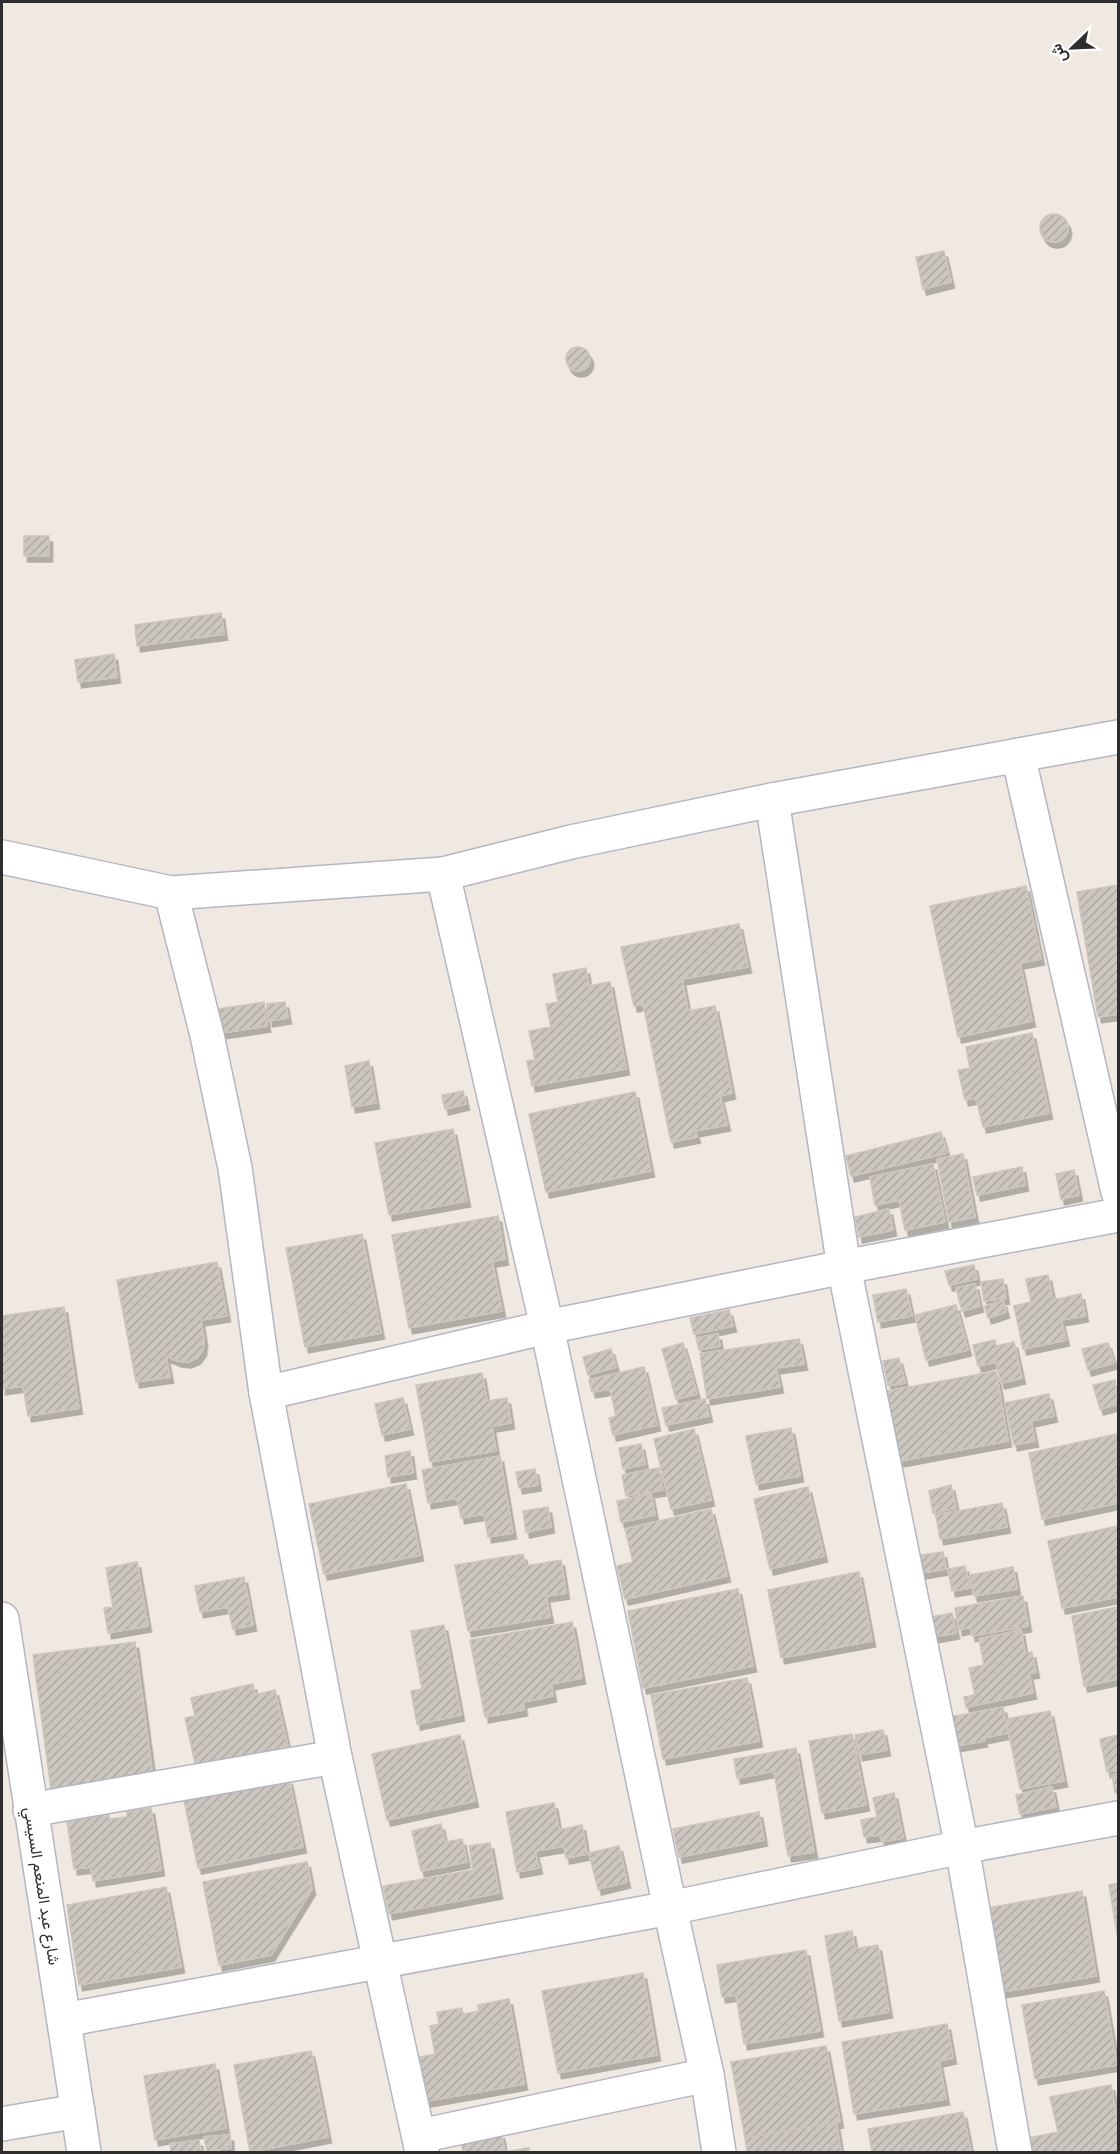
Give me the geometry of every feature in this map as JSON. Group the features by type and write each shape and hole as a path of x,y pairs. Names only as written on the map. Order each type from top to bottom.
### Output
{"street":[{"path":"2,857 171,892 442,874 571,842 772,800 1119,737"},
{"path":"1018,755 1119,1192"},
{"path":"772,800 844,1267 962,1847 1015,2152"},
{"path":"442,874 547,1327 707,2074 719,2152"},
{"path":"171,892 207,1035 235,1168 266,1393 335,1757 421,2144 707,2074"},
{"path":"266,1393 547,1327 844,1267 1119,1215"},
{"name":"شارع عبد المنعم السيسي","path":"2,1619 84,2152"},
{"path":"30,1810 335,1757"},
{"path":"64,2020 670,1908 962,1847 1119,1818"},
{"path":"2,2124 78,2111"}],"building":[{"path":"1054,214 1064,218 1068,228 1064,238 1054,242 1044,238 1040,228 1044,218"},
{"path":"944,251 951,282 923,289 916,257"},
{"path":"573,347 583,347 590,354 590,364 583,371 573,371 566,364 566,354"},
{"path":"24,536 49,536 49,556 24,556"},
{"path":"221,613 224,634 137,646 135,625"},
{"path":"114,654 117,677 78,682 75,660"},
{"path":"1118,885 1118,1014 1098,1017 1077,892"},
{"path":"1026,886 1041,959 1020,963 1032,1021 958,1037 930,906"},
{"path":"739,924 748,967 682,979 688,1011 715,1006 732,1093 720,1096 727,1125 695,1131 697,1137 671,1142 643,1004 634,1006 621,947"},
{"path":"586,968 589,986 610,982 626,1069 532,1086 527,1061 535,1060 529,1031 551,1027 546,1004 558,1002 553,974"},
{"path":"264,1002 267,1026 221,1033 218,1009"},
{"path":"285,1002 288,1018 269,1021 267,1004"},
{"path":"1032,1033 1049,1113 983,1127 976,1098 965,1100 958,1070 970,1068 966,1047"},
{"path":"369,1061 376,1103 352,1107 345,1066"},
{"path":"463,1091 466,1104 445,1109 442,1095"},
{"path":"635,1092 651,1171 546,1192 529,1114"},
{"path":"453,1129 467,1201 389,1215 375,1143"},
{"path":"941,1132 947,1153 851,1176 846,1156"},
{"path":"963,1154 975,1217 949,1222 937,1159"},
{"path":"933,1164 945,1222 905,1230 899,1200 875,1205 870,1177"},
{"path":"1022,1167 1025,1185 977,1195 973,1177"},
{"path":"1074,1170 1079,1195 1061,1199 1056,1174"},
{"path":"889,1209 893,1230 859,1237 855,1217"},
{"path":"498,1216 505,1259 492,1261 502,1311 409,1328 392,1235"},
{"path":"362,1234 381,1333 305,1347 286,1248"},
{"path":"217,1262 227,1316 201,1320 203,1350 197,1358 188,1362 166,1356 170,1377 136,1382 117,1280"},
{"path":"974,1265 977,1279 949,1285 945,1271"},
{"path":"1048,1275 1053,1300 1081,1294 1085,1316 1061,1320 1066,1340 1023,1349 1014,1306 1031,1302 1026,1279"},
{"path":"1003,1279 1006,1298 984,1301 981,1282"},
{"path":"975,1284 980,1306 962,1311 956,1288"},
{"path":"906,1289 912,1316 878,1322 873,1295"},
{"path":"1003,1301 1006,1312 988,1318 985,1306"},
{"path":"956,1305 968,1350 926,1360 915,1315"},
{"path":"64,1307 79,1408 28,1416 23,1386 2,1389 2,1316"},
{"path":"729,1310 733,1326 694,1334 690,1318"},
{"path":"718,1334 720,1346 699,1350 696,1338"},
{"path":"799,1339 804,1364 776,1368 780,1387 707,1399 700,1354"},
{"path":"995,1340 996,1346 1014,1342 1022,1378 1001,1383 996,1362 978,1366 973,1345"},
{"path":"683,1343 697,1394 676,1399 662,1349"},
{"path":"1108,1343 1114,1363 1088,1370 1082,1349"},
{"path":"611,1349 616,1367 588,1375 583,1357"},
{"path":"899,1358 905,1383 888,1386 883,1361"},
{"path":"644,1367 657,1425 613,1435 609,1418 616,1416 610,1389 592,1392 589,1380"},
{"path":"996,1371 1008,1441 900,1461 887,1391"},
{"path":"482,1373 487,1401 507,1398 511,1423 492,1426 496,1451 430,1462 416,1385"},
{"path":"1115,1380 1118,1404 1100,1409 1093,1385"},
{"path":"1049,1394 1054,1416 1031,1421 1035,1441 1014,1445 1005,1403"},
{"path":"403,1398 410,1429 382,1435 375,1404"},
{"path":"705,1399 709,1416 666,1425 662,1408"},
{"path":"791,1428 800,1476 756,1484 746,1436"},
{"path":"694,1429 711,1500 671,1509 654,1439"},
{"path":"1117,1434 1118,1479 1115,1479 1118,1503 1042,1519 1029,1453"},
{"path":"641,1444 645,1464 623,1469 619,1448"},
{"path":"410,1451 413,1473 388,1477 385,1456"},
{"path":"500,1456 513,1533 488,1537 484,1514 461,1518 457,1498 428,1503 422,1470"},
{"path":"659,1468 663,1490 626,1496 622,1475"},
{"path":"535,1469 538,1485 519,1488 516,1472"},
{"path":"406,1484 420,1555 324,1574 309,1504"},
{"path":"951,1485 956,1508 933,1513 929,1491"},
{"path":"808,1487 824,1556 770,1569 754,1499"},
{"path":"651,1494 655,1515 621,1522 617,1501"},
{"path":"1002,1503 1007,1527 940,1539 936,1515"},
{"path":"548,1507 551,1527 526,1532 523,1511"},
{"path":"711,1509 727,1576 625,1599 617,1566 633,1562 625,1529"},
{"path":"1118,1526 1118,1597 1062,1608 1048,1541"},
{"path":"943,1552 946,1569 916,1574 914,1556"},
{"path":"523,1554 526,1566 561,1560 566,1593 546,1596 550,1617 468,1631 455,1565"},
{"path":"137,1562 148,1626 108,1633 104,1608 113,1607 106,1568"},
{"path":"965,1566 970,1588 952,1591 948,1569"},
{"path":"1013,1567 1017,1589 974,1596 970,1575"},
{"path":"859,1572 872,1641 781,1658 768,1590"},
{"path":"244,1577 253,1625 233,1629 228,1607 200,1612 195,1586"},
{"path":"738,1589 753,1666 643,1688 628,1611"},
{"path":"1023,1596 1028,1626 972,1636 970,1627 959,1630 955,1608"},
{"path":"1118,1607 1118,1679 1084,1686 1072,1616"},
{"path":"952,1613 956,1633 934,1637 930,1617"},
{"path":"572,1622 582,1678 551,1684 553,1696 523,1702 524,1710 485,1717 470,1640"},
{"path":"444,1625 461,1715 417,1724 411,1691 422,1689 411,1631"},
{"path":"1021,1630 1025,1653 1032,1652 1036,1672 1029,1673 1033,1693 966,1707 964,1697 975,1695 969,1668 984,1665 979,1639"},
{"path":"135,1642 154,1785 52,1797 33,1655"},
{"path":"747,1678 759,1741 663,1759 651,1695"},
{"path":"253,1684 255,1695 275,1690 288,1747 196,1767 185,1718 195,1716 191,1698"},
{"path":"1003,1707 1008,1733 983,1738 984,1741 944,1748 939,1719"},
{"path":"1050,1711 1064,1781 1020,1789 1006,1719"},
{"path":"883,1730 887,1750 859,1755 855,1735"},
{"path":"852,1734 866,1805 822,1813 809,1741"},
{"path":"460,1735 475,1801 387,1820 372,1754"},
{"path":"1118,1735 1118,1770 1107,1772 1100,1739"},
{"path":"796,1748 814,1852 788,1856 774,1771 737,1778 734,1759"},
{"path":"1118,1774 1118,1792 1115,1793 1112,1775"},
{"path":"289,1779 303,1847 198,1868 184,1800"},
{"path":"1052,1787 1056,1807 1020,1814 1016,1795"},
{"path":"894,1793 903,1838 882,1842 880,1835 864,1837 861,1820 877,1817 873,1798"},
{"path":"554,1803 559,1830 582,1825 587,1854 566,1858 564,1846 535,1851 539,1868 517,1872 506,1812"},
{"path":"151,1808 161,1870 93,1881 91,1867 74,1869 67,1821 109,1814 109,1819 127,1817 127,1812"},
{"path":"759,1812 764,1840 679,1857 673,1829"},
{"path":"441,1824 445,1842 462,1839 467,1862 421,1871 412,1831"},
{"path":"490,1843 499,1893 389,1914 383,1886 473,1870 469,1846"},
{"path":"619,1846 627,1882 598,1889 589,1853"},
{"path":"307,1862 312,1889 271,1955 219,1965 203,1882"},
{"path":"1118,1883 1118,1940 1109,1885"},
{"path":"166,1887 181,1967 79,1985 67,1905"},
{"path":"1082,1891 1096,1976 1002,1992 987,1908"},
{"path":"852,1931 855,1949 878,1945 889,2012 839,2021 825,1936"},
{"path":"806,1950 820,2031 744,2044 736,1995 722,1997 717,1965"},
{"path":"643,1973 657,2055 558,2073 542,1991"},
{"path":"1104,1991 1117,2065 1035,2079 1022,2005"},
{"path":"509,1999 524,2084 422,2102 414,2058 435,2054 430,2026 439,2024 437,2012 462,2008 463,2014 479,2011 478,2005"},
{"path":"947,2024 953,2058 939,2061 946,2099 854,2114 842,2042"},
{"path":"826,2046 840,2122 745,2138 731,2062"},
{"path":"311,2051 328,2137 250,2152 234,2065"},
{"path":"215,2064 226,2128 155,2140 144,2076"},
{"path":"1111,2085 1118,2124 1118,2152 1030,2152 1028,2138 1058,2132 1050,2097"},
{"path":"963,2112 971,2152 872,2152 868,2129"},
{"path":"836,2122 841,2152 747,2152 745,2138"},
{"path":"501,2133 505,2152 463,2152 461,2141"},
{"path":"230,2135 231,2148 207,2151 204,2137"},
{"path":"199,2140 201,2152 171,2152 170,2144"},
{"path":"529,2148 529,2152 505,2152"}]}
